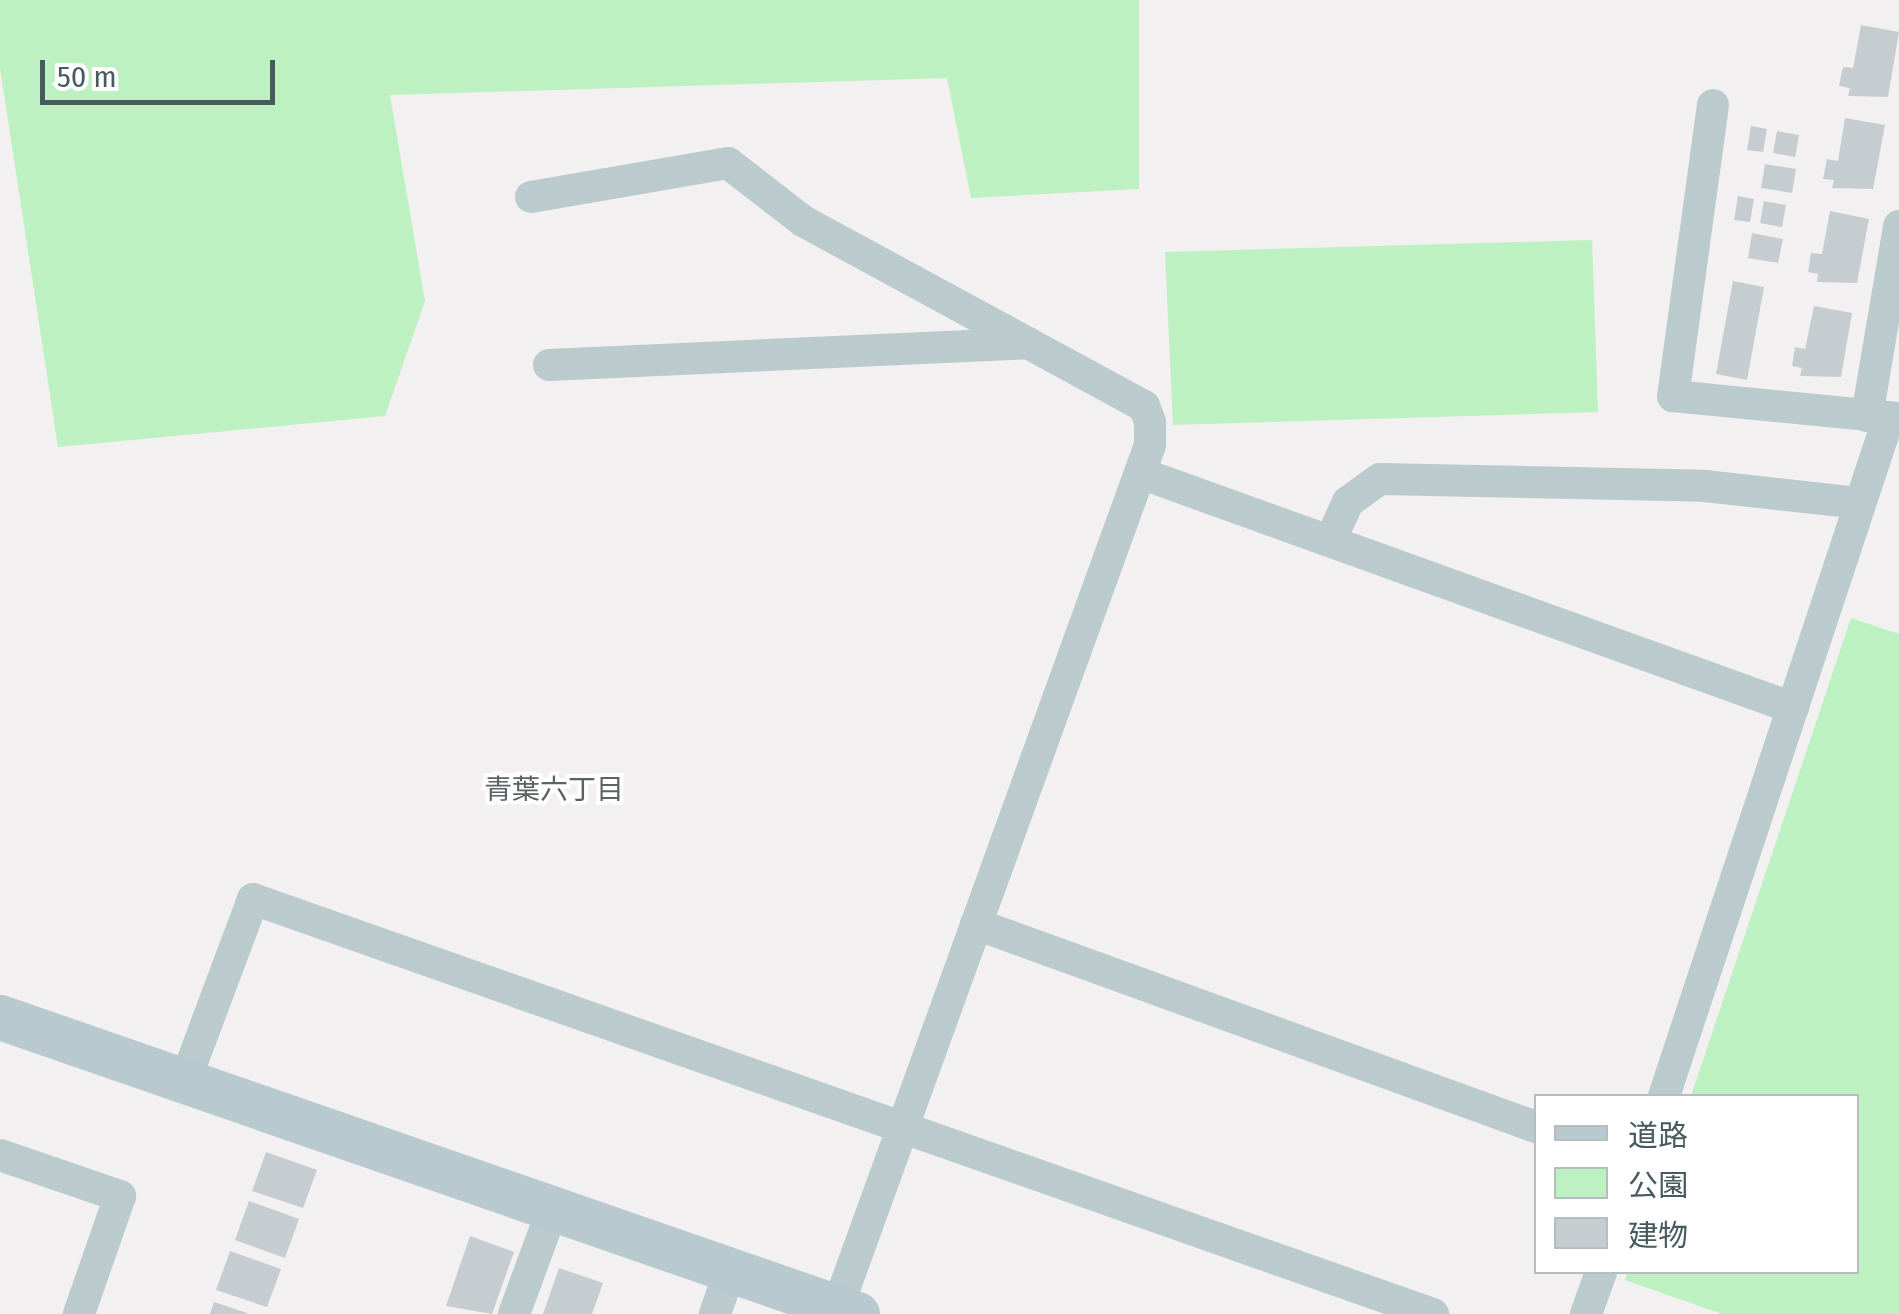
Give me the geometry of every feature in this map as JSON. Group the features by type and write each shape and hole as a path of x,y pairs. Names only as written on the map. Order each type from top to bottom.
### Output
{"street":[{"path":"1713,106 1673,396 1885,417"},
{"path":"0,1018 843,1312 904,1123 1150,445 1144,406 803,221 728,163 531,197"},
{"path":"1665,1094 1885,417 1899,226"},
{"path":"550,365 1028,343"},
{"path":"1140,473 1793,708"},
{"path":"1330,542 1348,502 1380,479 1706,486 1860,503"},
{"path":"185,1082 252,899 904,1123 1433,1314"},
{"path":"976,924 1534,1126"},
{"path":"0,1155 120,1196 79,1314"},
{"path":"514,1314 553,1208"},
{"path":"715,1314 730,1270"},
{"path":"1586,1314 1601,1274"}],"green space":[{"path":"0,0 1139,0 1139,189 971,198 947,78 390,95 425,301 385,416 58,447 0,68"},
{"path":"1592,240 1598,412 1173,425 1165,252"},
{"path":"1851,618 1899,634 1899,1314 1722,1314 1625,1280 1627,1274 1859,1274 1859,1094 1692,1094"}],"building":[{"path":"1861,25 1899,32 1888,97 1848,96 1850,88 1839,86 1843,67 1853,68"},
{"path":"1845,118 1885,125 1873,189 1832,188 1834,180 1823,179 1827,159 1838,161"},
{"path":"1751,126 1767,129 1763,152 1747,150"},
{"path":"1777,131 1799,135 1795,157 1773,153"},
{"path":"1765,164 1796,169 1792,193 1761,188"},
{"path":"1738,196 1754,199 1750,222 1734,220"},
{"path":"1764,201 1786,205 1782,227 1760,223"},
{"path":"1830,211 1869,219 1857,283 1817,282 1818,274 1808,272 1811,253 1822,254"},
{"path":"1752,233 1783,239 1778,263 1748,258"},
{"path":"1733,281 1764,287 1747,380 1716,374"},
{"path":"1814,306 1852,313 1841,377 1800,376 1802,368 1792,366 1795,347 1805,349"},
{"path":"266,1152 317,1170 303,1208 252,1191"},
{"path":"249,1201 299,1219 285,1258 235,1240"},
{"path":"470,1236 514,1252 492,1314 446,1306"},
{"path":"230,1251 281,1269 267,1307 216,1290"},
{"path":"559,1268 603,1283 592,1314 543,1314"},
{"path":"214,1302 247,1313 247,1314 210,1314"}],"district":[{"name":"青葉六丁目","path":"554,790"}]}
